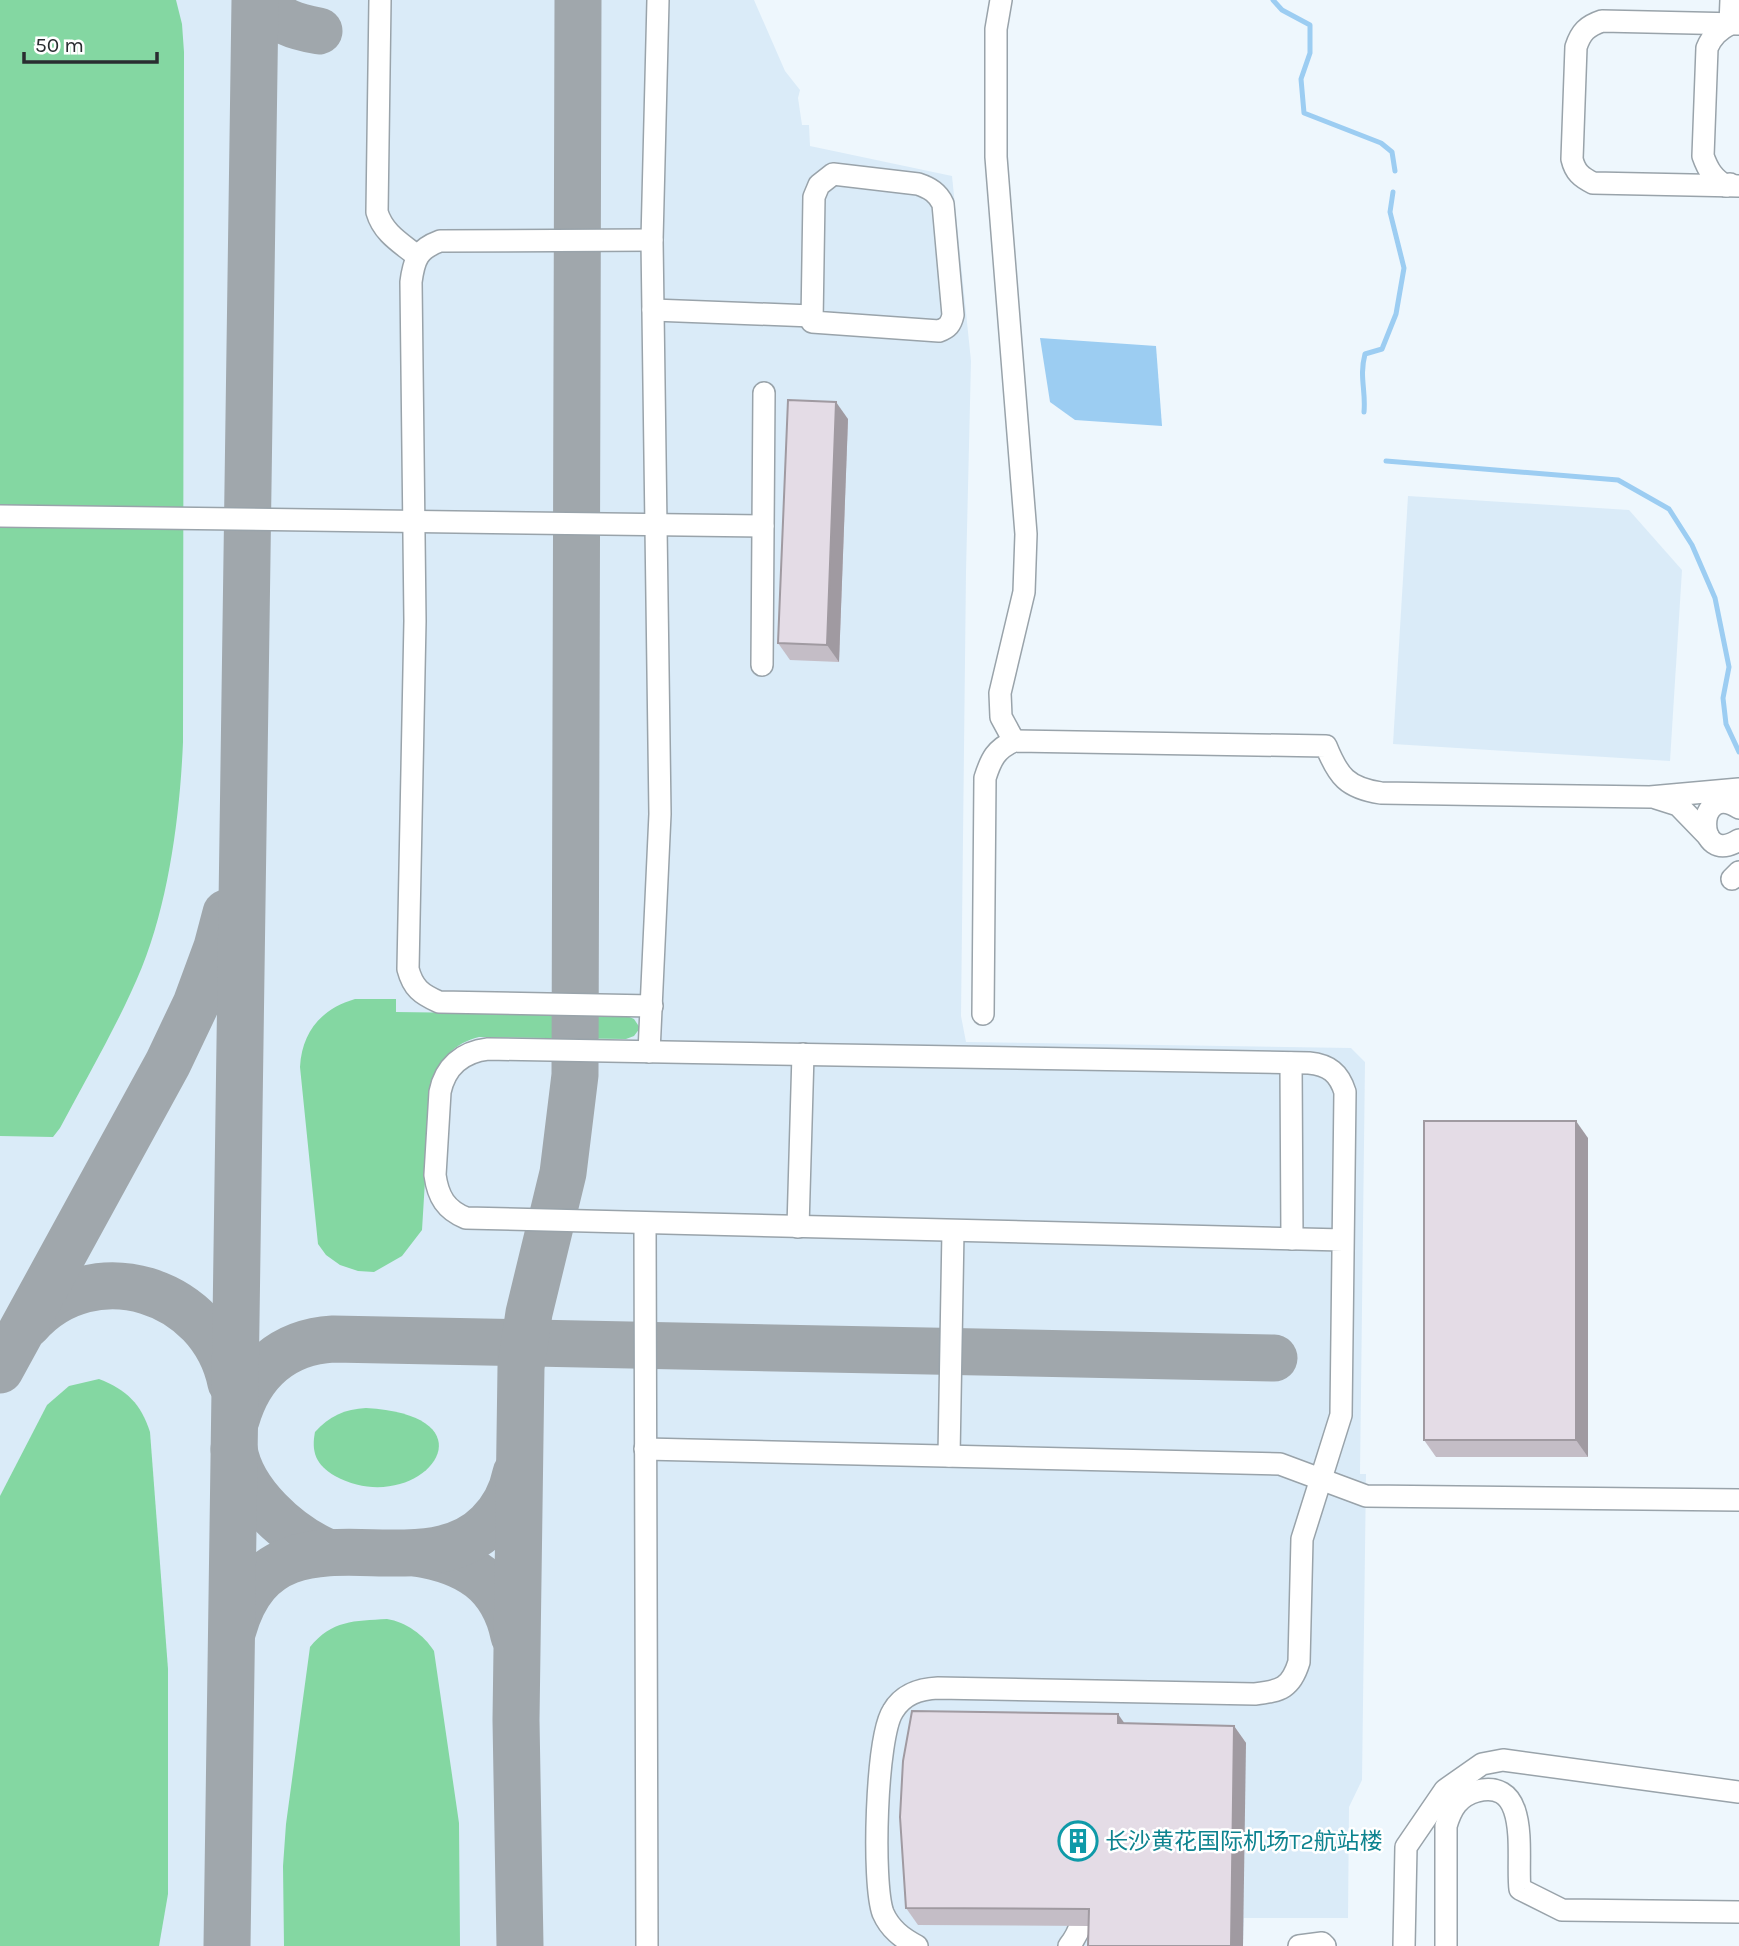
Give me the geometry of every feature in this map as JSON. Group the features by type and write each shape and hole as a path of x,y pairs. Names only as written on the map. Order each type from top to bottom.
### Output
{"lane":[{"path":"380,0 377,212 381,225 389,234 418,257"},
{"path":"649,1052 660,814 652,240 658,0"},
{"path":"1001,0 996,29 996,157 1026,534 1024,592 1000,693 1001,717 1014,741"},
{"path":"1731,0 1736,26"},
{"path":"1735,183 1593,183 1583,178 1575,169 1572,159 1576,47 1580,35 1588,26 1602,21 1736,26"},
{"path":"1735,183 1717,180 1708,169 1703,156 1707,48 1710,39 1721,29 1736,26"},
{"path":"833,174 918,184 936,193 943,204 953,315 946,328 939,331 812,322 812,316 814,197 819,185 833,174"},
{"path":"652,240 440,242 425,246 418,257 411,282 415,621 408,968 417,990 439,1002 652,1006"},
{"path":"653,310 812,316"},
{"path":"762,665 764,393"},
{"path":"0,516 763,527"},
{"path":"983,1014 985,778 992,757 1002,747 1014,741 1326,746 1334,766 1345,780 1362,790 1381,793 1730,797"},
{"path":"1650,797 1678,805 1712,841 1725,845 1739,840"},
{"path":"1708,836 1704,823 1708,811 1730,797"},
{"path":"917,1946 905,1940 892,1928 880,1903 878,1887 880,1762 885,1731 891,1713 913,1692 927,1688 1255,1694 1283,1689 1294,1678 1299,1662 1302,1539 1342,1415 1345,1092 1341,1079 1334,1071 1322,1065 1291,1063 488,1049 476,1050 466,1055 448,1070 443,1080 436,1186 446,1206 466,1218 1343,1240"},
{"path":"798,1227 803,1054"},
{"path":"1291,1063 1292,1239"},
{"path":"645,1224 647,1946"},
{"path":"949,1456 953,1231"},
{"path":"645,1449 1280,1464 1366,1496 1739,1500"},
{"path":"1088,1717 1089,1691"},
{"path":"1404,1946 1406,1847 1445,1790 1482,1764 1503,1760 1739,1792"},
{"path":"1446,1946 1446,1826 1450,1810 1461,1798 1477,1791 1491,1790 1504,1795 1512,1802 1518,1817 1520,1889 1562,1910 1739,1912"},
{"path":"1069,1946 1079,1933 1083,1918 1084,1878"},
{"path":"1299,1946 1322,1943 1325,1946"}],"shaded area":[{"path":"0,0 754,0 785,71 800,90 798,98 802,125 809,125 810,146 952,176 971,361 961,1016 966,1042 1351,1048 1365,1062 1360,1474 1366,1474 1362,1780 1349,1807 1348,1918 1244,1918 1243,1946 0,1946"},
{"path":"1408,496 1629,510 1682,570 1670,761 1393,744"}],"green space":[{"path":"0,0 176,0 182,24 184,52 183,742 176,827 159,914 142,967 103,1049 53,1137 0,1136"},
{"path":"355,999 396,999 396,1012 625,1015 634,1019 640,1028 634,1036 626,1039 479,1037 462,1043 449,1053 431,1082 422,1230 402,1256 374,1272 358,1271 340,1265 326,1255 318,1244 300,1067 305,1043 316,1024 332,1009"},
{"path":"99,1379 118,1388 132,1399 150,1432 168,1669 168,1894 159,1946 0,1946 0,1496 47,1405 69,1386"},
{"path":"366,1408 408,1415 431,1428 439,1445 433,1462 417,1476 394,1485 366,1486 329,1472 316,1457 315,1432 338,1414"},
{"path":"387,1619 414,1630 434,1651 459,1823 460,1946 284,1946 283,1866 286,1824 310,1647 335,1627"}],"water":[{"path":"1040,338 1156,346 1162,426 1075,420 1050,402"}],"building":[{"path":"788,400 836,402 827,645 778,643"},
{"path":"1424,1121 1576,1121 1576,1440 1424,1440"},
{"name":"长沙黄花国际机场T2航站楼","path":"912,1711 1118,1714 1118,1723 1234,1726 1231,1946 1088,1946 1089,1909 906,1908 900,1817 903,1761"}],"waterway":[{"path":"1273,0 1282,10 1310,25 1310,53 1301,79 1304,113 1381,143 1392,152 1395,171"},
{"path":"1364,412 1365,354 1382,349 1396,314 1404,268 1390,212 1393,192"},
{"path":"1386,461 1618,480 1669,509 1692,545 1715,598 1729,667 1723,698 1726,724 1739,752"}],"taxiway":[{"path":"227,1946 255,0"},
{"path":"265,0 281,18 319,31"},
{"path":"520,1946 516,1720 521,1367 529,1313 563,1173 575,1075 578,0"},
{"path":"0,1370 168,1063 196,1004 226,913"},
{"path":"28,1324 55,1302 84,1289 116,1286 147,1291 176,1304 200,1324 219,1350 231,1383"},
{"path":"236,1420 250,1387 271,1362 299,1346 333,1339 1274,1358"},
{"path":"234,1449 246,1481 268,1511 297,1535 327,1552"},
{"path":"233,1630 252,1589 279,1565 312,1555 424,1552 459,1544 489,1524 499,1513 516,1473"},
{"path":"416,1553 451,1562 480,1577 501,1601 514,1636"}],"place":[{"name":"长沙黄花国际机场T2航站楼","path":"1078,1841"}]}
